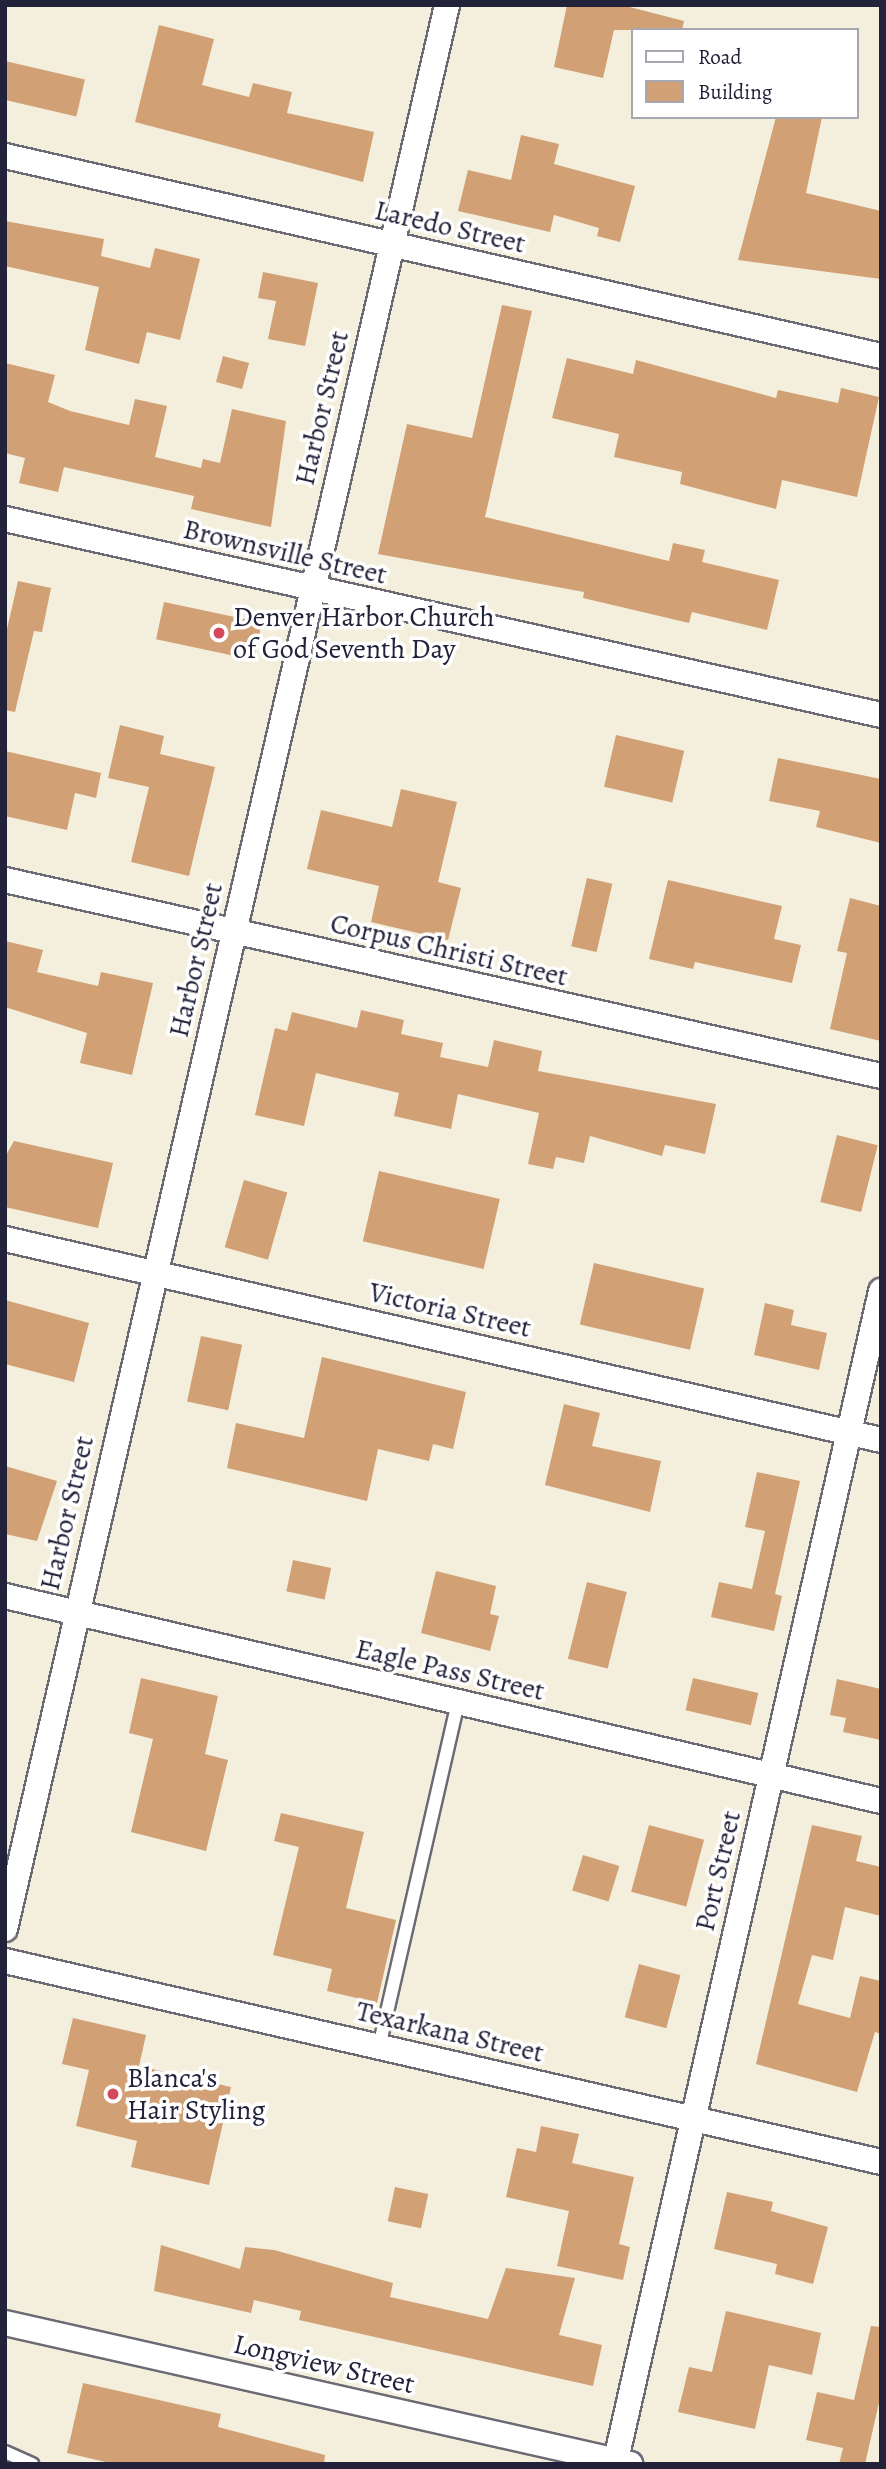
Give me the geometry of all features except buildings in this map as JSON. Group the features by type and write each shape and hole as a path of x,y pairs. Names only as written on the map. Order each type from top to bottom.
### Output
{"street":[{"name":"Harbor Street","path":"5,1929 152,1272 234,932 447,5"},
{"name":"Laredo Street","path":"5,156 881,356"},
{"name":"Brownsville Street","path":"5,519 881,715"},
{"name":"Corpus Christi Street","path":"5,880 881,1076"},
{"name":"Victoria Street","path":"5,1239 881,1440"},
{"name":"Port Street","path":"621,2463 692,2118 881,1291"},
{"name":"Eagle Pass Street","path":"5,1596 881,1801"},
{"name":"Texarkana Street","path":"5,1961 881,2162"},
{"name":"Longview Street","path":"5,2323 621,2463"}],"lane":[{"path":"379,2047 458,1703"},
{"path":"5,2452 32,2464"}],"place":[{"name":"Denver Harbor Church of God Seventh Day","path":"219,633"},
{"name":"Blanca's Hair Styling","path":"113,2094"}]}
